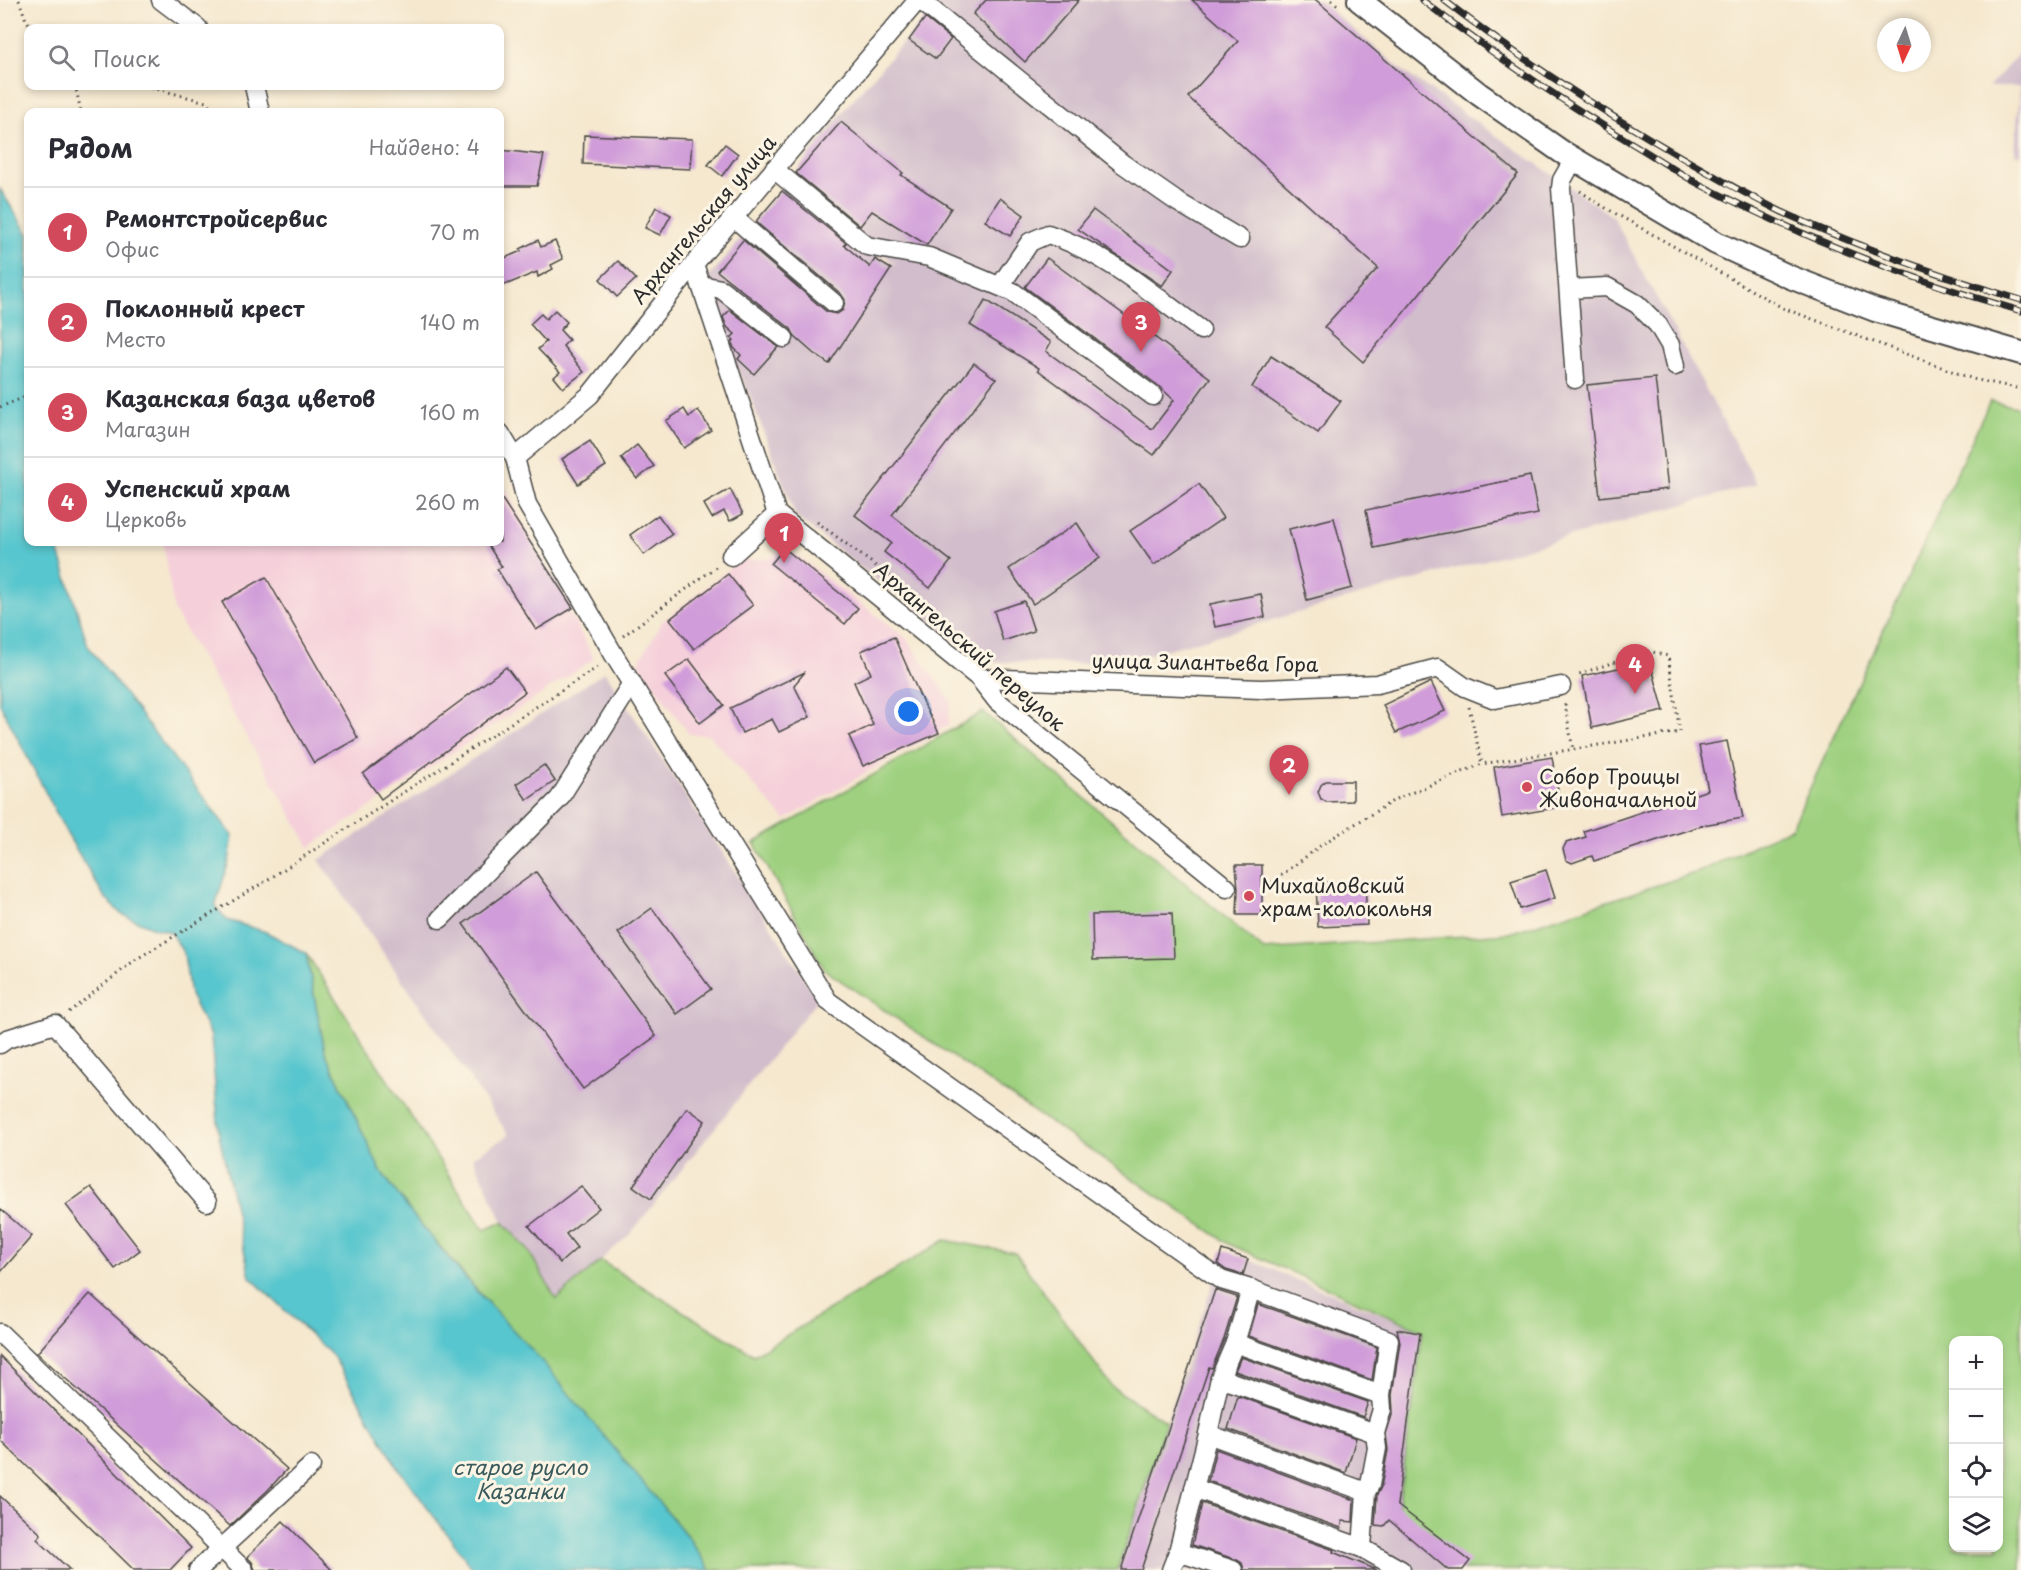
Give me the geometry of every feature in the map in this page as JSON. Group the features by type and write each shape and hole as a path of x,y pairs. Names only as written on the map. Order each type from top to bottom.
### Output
{"main road":[{"path":"1359,0 1479,94 1574,159 1716,243 1790,278 1875,310 2021,353"}],"street":[{"path":"161,0 193,24"},
{"path":"919,0 1123,164 1176,201 1240,239"},
{"name":"Архангельская улица","path":"506,448 590,394 733,217 919,0"},
{"path":"255,90 259,108"},
{"path":"1574,159 1562,180 1561,188 1575,379"},
{"path":"774,169 867,246 929,257 1013,292 1154,396"},
{"path":"733,217 834,303"},
{"path":"1000,286 1030,242 1048,234 1074,243 1108,261 1201,330"},
{"path":"694,264 777,514 731,556"},
{"path":"700,285 721,289 784,338"},
{"path":"1569,288 1607,288 1637,304 1658,325 1670,345 1675,366"},
{"path":"506,448 527,504 611,650 828,1001 1221,1280 1389,1340 1381,1395 1382,1409 1375,1433 1377,1448 1370,1485 1365,1492 1362,1548"},
{"name":"Архангельский переулок","path":"777,514 979,678 997,701 1227,888"},
{"name":"улица Зилантьева Гора","path":"979,678 1261,689 1377,684 1438,668 1465,687 1495,699 1561,686"},
{"path":"440,919 559,799 632,683"},
{"path":"0,1044 7,1039 55,1024 207,1202"},
{"path":"1171,1570 1178,1552 1220,1378 1235,1343 1251,1289"},
{"path":"0,1333 244,1570"},
{"path":"1235,1343 1381,1395"},
{"path":"1220,1378 1375,1433"},
{"path":"1208,1434 1365,1492"},
{"path":"198,1570 311,1466"},
{"path":"1194,1488 1362,1548 1401,1570"},
{"path":"1178,1552 1233,1570"}],"path":[{"path":"19,0 29,24"},
{"path":"76,90 80,108"},
{"path":"161,90 206,102 211,108"},
{"path":"0,408 24,398"},
{"path":"809,521 819,522 914,595 924,603 935,618"},
{"path":"55,1024 135,960 261,884 611,650 731,556"},
{"path":"1262,890 1324,843 1396,799 1482,764 1573,750 1680,732 1668,656 1649,651 1576,675 1561,686 1573,750"},
{"path":"1465,687 1482,764"}],"shaded area":[{"path":"941,0 1319,0 1403,71 1613,217 1757,484 1115,664 982,662 796,517 746,386 736,369 705,282 782,187 857,245 897,265 791,178 851,102"},
{"path":"2021,51 2021,155 2015,154 2020,87 1989,87"},
{"path":"504,485 594,659 310,847 174,610 164,546 504,546"},
{"path":"783,545 905,637 951,701 948,725 785,820 709,735 689,734 638,663 662,622 739,561 771,558"},
{"path":"605,672 818,999 630,1234 556,1300 528,1250 503,1222 473,1157 509,1135 319,860"},
{"path":"1223,1253 1244,1258 1423,1331 1398,1510 1462,1570 1117,1570"}],"green space":[{"path":"1990,401 2021,408 2021,1570 1462,1570 1398,1510 1423,1331 1229,1244 825,970 754,843 983,712 1264,950 1509,933 1701,871 1792,827"},
{"path":"306,953 484,1230 503,1222 528,1250 556,1299 601,1261 754,1355 945,1240 1015,1253 1112,1387 1166,1422 1117,1570 710,1570 687,1536 412,1214 380,1170 325,1052"}],"water":[{"name":"старое русло Казанки","path":"0,189 24,228 24,546 57,546 88,646 233,836 229,861 215,906 227,920 266,932 306,953 325,1052 380,1170 412,1214 473,1287 541,1360 687,1536 710,1570 474,1570 398,1468 333,1356 250,1277 219,1135 211,1036 190,995 184,954 171,932 154,928 121,914 104,896 67,834 0,704"}],"building":[{"path":"986,0 1079,0 1025,62 973,14"},
{"path":"1192,0 1316,0 1518,174 1363,362 1324,327 1378,268 1188,97 1238,41"},
{"path":"925,18 951,39 936,59 909,40"},
{"path":"841,122 903,173 901,175 951,208 927,245 872,211 860,226 796,173"},
{"path":"584,135 692,139 690,169 583,164"},
{"path":"725,144 738,154 722,176 708,165"},
{"path":"504,150 544,155 537,186 504,186"},
{"path":"782,191 846,243 844,245 870,267 875,259 891,269 829,364 795,337 791,329 717,271 743,240 827,312 837,314 843,310 845,300 841,294 757,223 757,220"},
{"path":"1000,198 1024,215 1010,236 985,221"},
{"path":"656,207 671,215 660,235 645,228"},
{"path":"1093,210 1173,270 1162,286 1078,229"},
{"path":"538,240 541,247 555,241 563,259 551,265 553,269 538,277 537,272 504,285 504,258 521,251 520,249"},
{"path":"1047,258 1210,378 1154,455 1038,370 1039,368 970,325 986,300 1051,342 1046,351 1152,429 1174,400 1160,387 1025,287"},
{"path":"618,261 636,279 617,297 600,279"},
{"path":"555,310 567,322 560,330 569,340 563,346 584,372 563,388 554,377 560,372 538,349 546,342 530,324 541,314 546,319"},
{"path":"730,310 778,347 754,374 738,359 741,355 732,343 734,340 731,338 735,334 727,327 723,317"},
{"path":"1271,356 1341,401 1318,433 1252,387"},
{"path":"974,363 996,379 892,515 951,561 930,588 884,552 891,543 855,515"},
{"path":"1655,378 1668,489 1600,497 1587,385"},
{"path":"684,409 689,417 698,410 711,430 684,448 666,421"},
{"path":"590,441 606,466 578,484 562,459"},
{"path":"637,445 654,466 637,479 621,458"},
{"path":"1530,476 1538,514 1374,548 1366,510"},
{"path":"1199,484 1223,518 1154,565 1130,531"},
{"path":"730,489 743,514 730,521 724,511 712,518 704,504"},
{"path":"504,502 573,608 536,630 497,569 502,567 489,546 504,546"},
{"path":"658,515 672,534 644,555 630,535"},
{"path":"1334,518 1352,588 1307,600 1289,529"},
{"path":"1077,523 1100,558 1033,604 1009,569"},
{"path":"784,548 858,608 845,624 771,564"},
{"path":"728,574 753,605 694,649 670,619"},
{"path":"266,577 358,738 314,763 222,602"},
{"path":"1261,594 1265,617 1215,627 1210,604"},
{"path":"1024,601 1034,631 1003,641 994,611"},
{"path":"894,637 939,733 863,766 849,736 873,725 854,682 871,674 861,651"},
{"path":"689,659 724,705 700,723 665,676"},
{"path":"1650,661 1664,711 1592,728 1582,676"},
{"path":"506,667 525,692 381,799 363,774"},
{"path":"805,672 794,685 810,717 779,732 772,719 742,733 730,708"},
{"path":"1431,682 1445,711 1396,733 1383,705"},
{"path":"1727,741 1743,818 1703,825 1594,861 1592,856 1572,863 1566,860 1563,849 1566,843 1586,837 1584,831 1708,790 1699,746"},
{"name":"Собор Троицы Живоначальной","path":"1552,757 1561,807 1502,817 1494,767"},
{"path":"544,765 555,781 527,800 516,784"},
{"path":"1326,781 1353,781 1353,801 1326,802 1321,799 1318,792"},
{"path":"1236,865 1262,865 1262,915 1237,915"},
{"path":"1546,870 1555,898 1520,909 1511,881"},
{"path":"536,872 656,1036 583,1089 463,924"},
{"path":"1365,881 1367,925 1318,927 1316,883"},
{"path":"652,908 711,989 677,1014 618,933"},
{"path":"1172,913 1174,958 1093,960 1092,915"},
{"path":"687,1108 705,1121 651,1199 633,1186"},
{"path":"581,1186 599,1208 566,1234 577,1248 560,1263 529,1226"},
{"path":"91,1187 140,1250 115,1269 66,1205"},
{"path":"0,1209 32,1236 0,1273"},
{"path":"1222,1250 1248,1259 1243,1275 1226,1270 1218,1264"},
{"path":"1215,1290 1237,1297 1224,1339 1212,1368 1209,1367 1141,1570 1121,1570"},
{"path":"90,1294 287,1469 230,1526 37,1353"},
{"path":"1258,1304 1377,1347 1372,1380 1249,1336"},
{"path":"1397,1329 1420,1333 1397,1505 1470,1561 1463,1570 1448,1570 1389,1520 1384,1526 1375,1525 1377,1495 1381,1487 1388,1450 1386,1434 1393,1412 1392,1395 1400,1342"},
{"path":"0,1356 191,1548 170,1570 134,1570 0,1440"},
{"path":"1241,1357 1368,1402 1363,1417 1235,1371"},
{"path":"1238,1396 1356,1438 1346,1473 1228,1429"},
{"path":"1216,1449 1354,1500 1353,1522 1343,1521 1341,1528 1208,1481"},
{"path":"0,1496 41,1534 37,1539 70,1570 0,1570"},
{"path":"1202,1503 1334,1550 1333,1552 1377,1570 1244,1570 1242,1563 1237,1560 1192,1545"},
{"path":"283,1521 332,1570 255,1570 247,1557"}],"railway":[{"path":"1422,0 1552,93 1699,184 1777,222 1857,256 1939,286 2021,311"},
{"path":"1444,0 1493,37 1569,88 1647,137 1748,195 1811,225 1870,249 2021,300"}],"place":[{"name":"Казанская база цветов","path":"1141,352"},
{"name":"Ремонтстройсервис","path":"784,563"},
{"name":"Успенский храм","path":"1635,694"},
{"name":"Собор Троицы Живоначальной","path":"1527,787"},
{"name":"Поклонный крест","path":"1289,795"},
{"name":"Михайловский храм-колокольня","path":"1249,896"}]}
